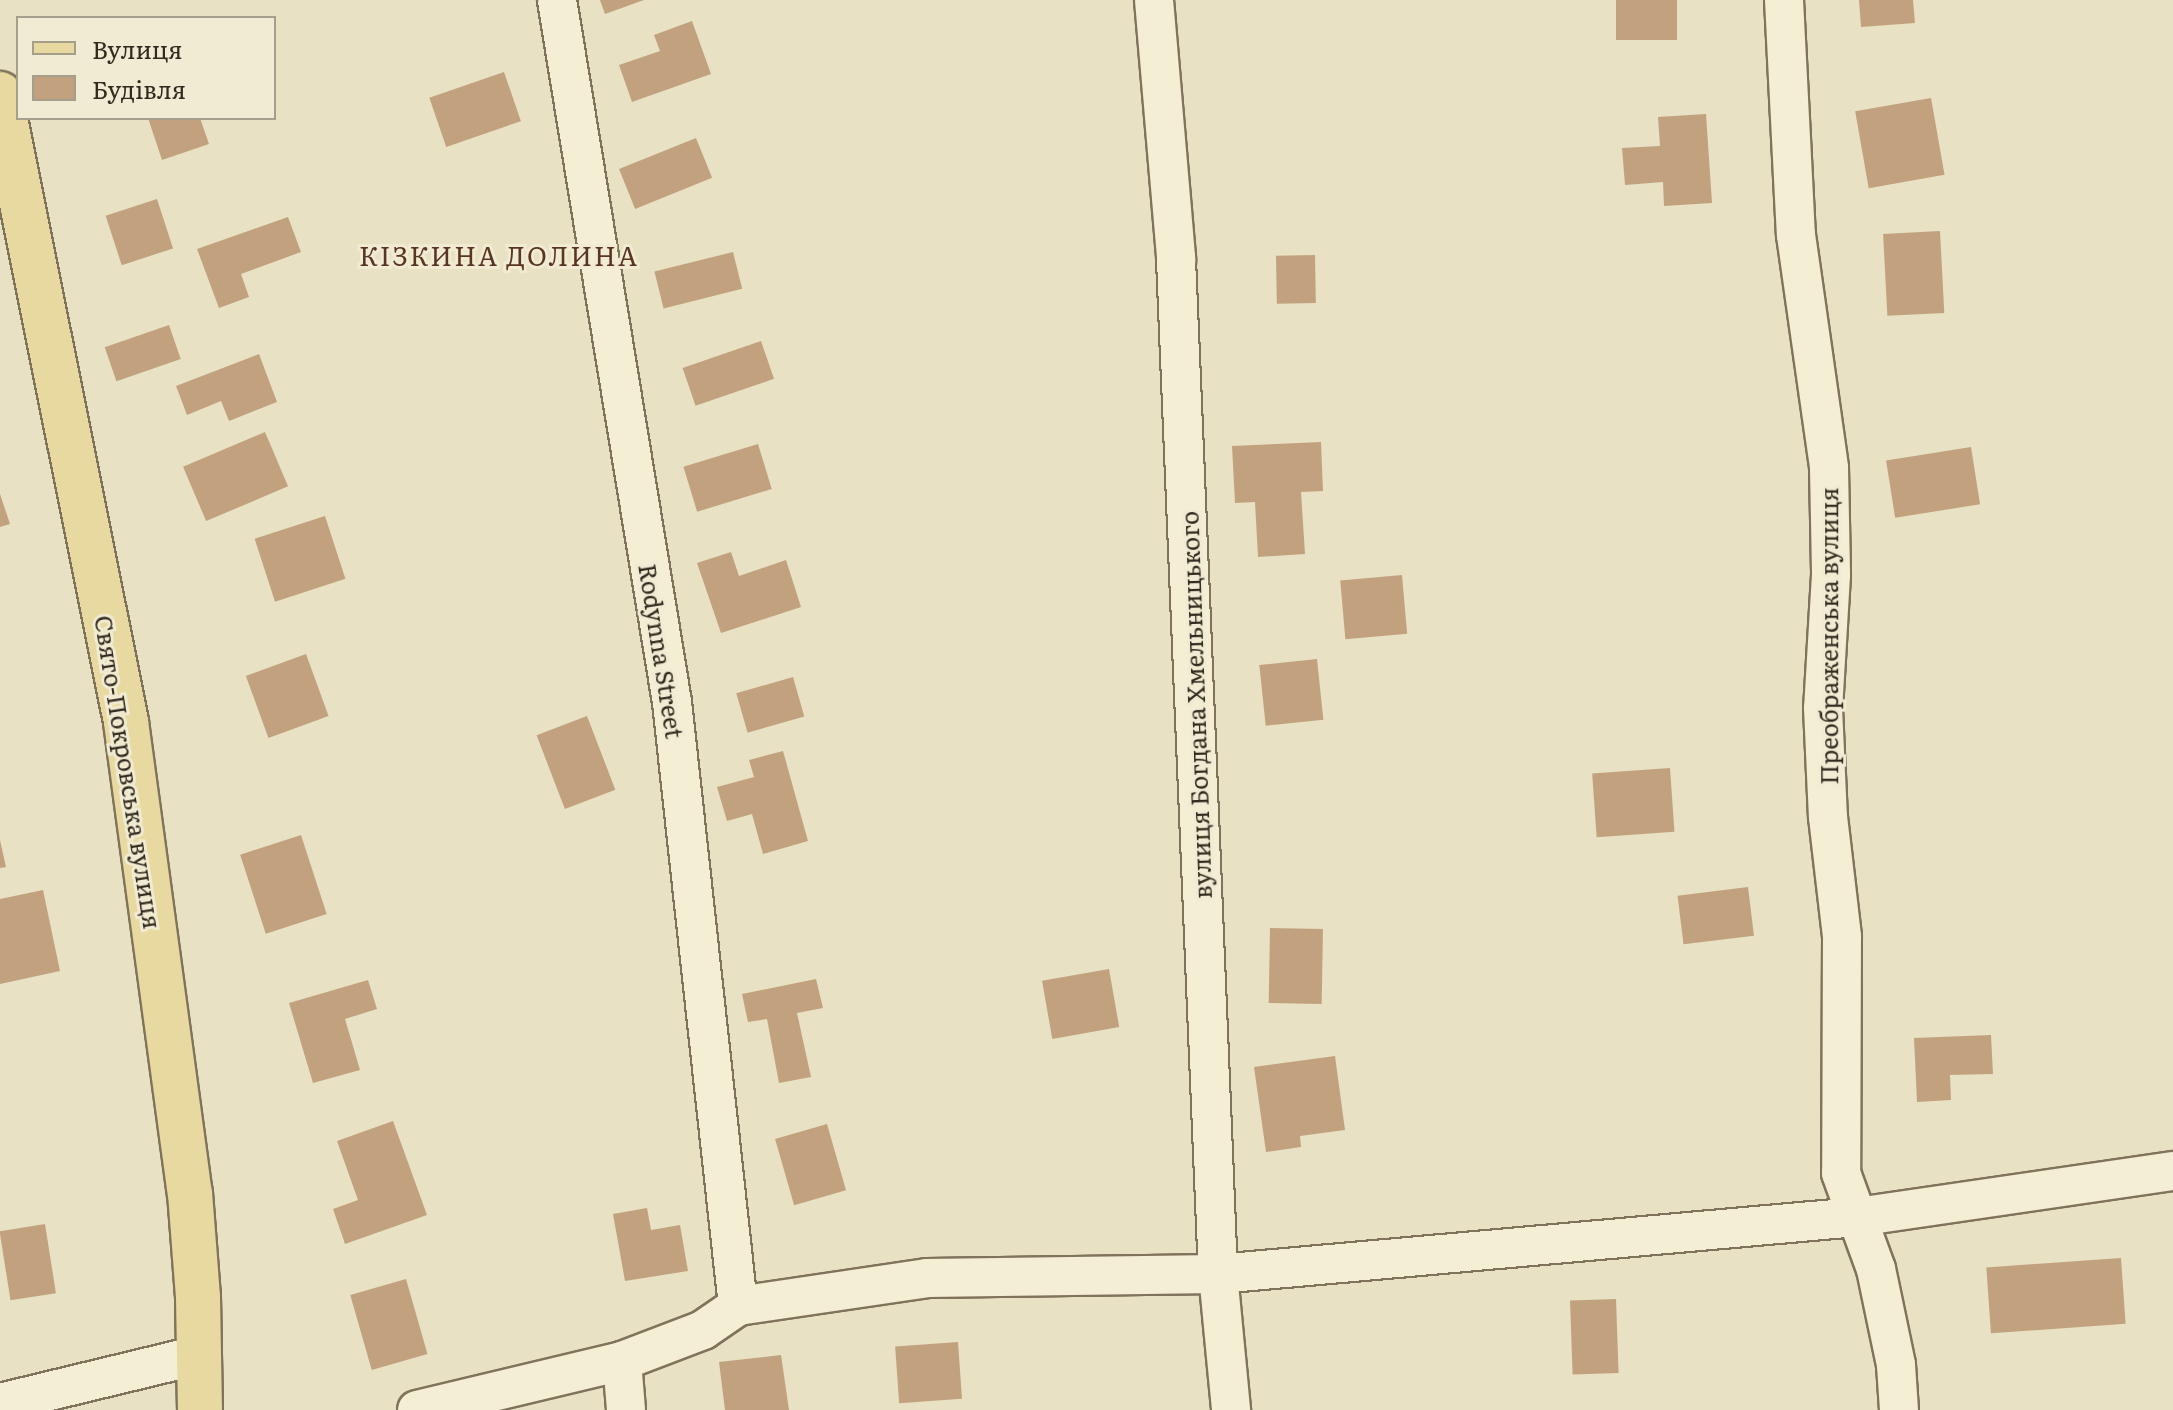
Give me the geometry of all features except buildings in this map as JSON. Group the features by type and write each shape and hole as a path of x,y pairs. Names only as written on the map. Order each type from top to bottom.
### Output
{"main road":[{"name":"Свято-Покровська вулиця","path":"0,94 126,722 190,1193 200,1410"}],"street":[{"name":"Rodynna Street","path":"557,0 672,702 738,1306"},
{"name":"вулиця Богдана Хмельницького","path":"1154,0 1176,259 1218,1274 1231,1410"},
{"name":"Преображенська вулиця","path":"1784,0 1796,235 1829,468 1831,575 1823,708 1828,817 1842,937 1841,1173 1876,1269 1896,1365 1899,1410"},
{"path":"417,1410 622,1361 703,1330 738,1306 927,1278 1218,1274 1857,1217 2173,1171"},
{"path":"0,1403 199,1355"},
{"path":"622,1361 626,1410"}],"district":[{"name":"КІЗКИНА ДОЛИНА","path":"499,255"}]}
